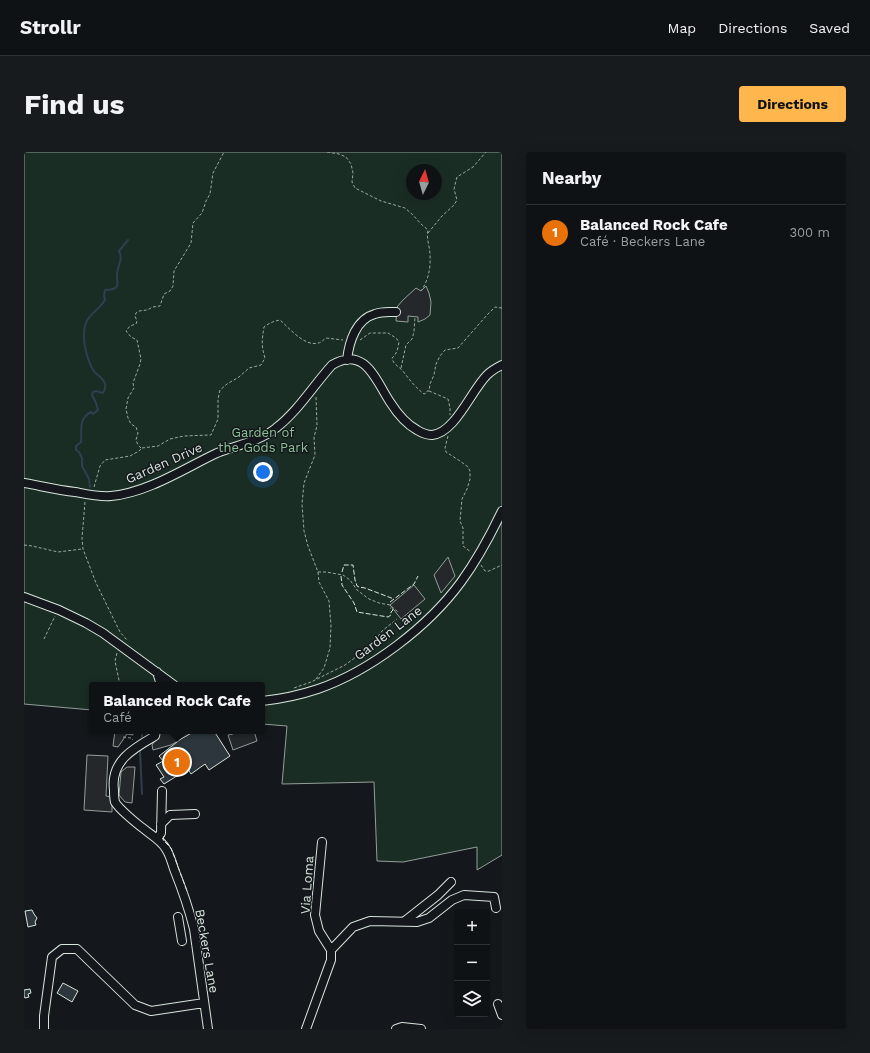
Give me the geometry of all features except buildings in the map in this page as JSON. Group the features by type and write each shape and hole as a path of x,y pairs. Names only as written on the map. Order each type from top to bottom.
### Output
{"street":[{"path":"396,312 382,312 373,314 364,319 357,327 351,341 347,360 356,360 371,370 390,402 410,426 422,433 430,435 438,434 449,426 486,376 493,370 502,366"},
{"name":"Garden Drive","path":"24,483 92,495 111,496 137,491 220,452 249,442 275,429 289,417 332,365 339,361 347,360"},
{"name":"Garden Lane","path":"265,701 286,698 320,689 365,667 410,635 434,614 461,582 491,534 502,511"},
{"path":"24,597 59,610 86,623 103,633 170,682"},
{"path":"157,672 160,682"},
{"name":"Beckers Lane","path":"155,734 155,736 139,745 121,760 117,766 113,781 115,802 121,809 157,839 167,850 182,888 194,928 208,1029"},
{"path":"157,839 161,833 162,791"},
{"path":"161,824 170,815 195,814"},
{"name":"Via Loma","path":"322,842 315,915 319,931 330,950"},
{"path":"405,921 438,895 451,882"},
{"path":"306,1029 331,960 330,950 353,927 370,921 417,922 429,918 452,900 464,895 494,897 496,908"},
{"path":"178,917 182,941"},
{"path":"180,929 194,928"},
{"path":"44,1029 44,1016 52,957 62,949 77,950 135,1005 145,1009 151,1011 204,1003"},
{"path":"498,1004 502,1015"},
{"path":"396,1029 402,1027 421,1029"}],"path":[{"path":"142,448 138,445 136,440 138,433 136,427 131,424 126,409 128,398 134,388 141,359 137,340 131,337 126,331 130,326 136,324 136,313 154,306 160,306 164,294 170,291 173,286 174,271 191,243 193,223 202,213 210,194 214,173 224,152"},
{"path":"327,152 346,157 351,164 353,173 352,182 355,188 381,201 405,208 428,230 427,234 430,266 427,281 421,291"},
{"path":"427,234 457,200 454,189 457,177 473,167 486,152"},
{"path":"128,641 120,632 99,589 83,548 82,538 85,499 92,495 100,466 105,460 130,456 142,448 158,446 170,439 184,436 212,435 218,419 218,399 220,390 249,368 261,364 265,358 262,348 264,327 272,322 280,320 292,330 294,334 316,344 320,343 326,338 358,341 370,333 391,334 399,342 397,351 392,358 393,362 401,369 415,387 424,394 427,390 429,391 436,364 445,350 458,348 495,307 502,308"},
{"path":"401,369 406,345 412,339 414,332 415,317"},
{"path":"311,390 316,396 317,426 314,436 315,455 304,483 302,504 304,531 318,572 319,582 328,601 330,633 330,648 324,668 316,679"},
{"path":"429,391 448,399 450,408 446,452 468,466 470,471 470,479 462,499 460,521 463,528 463,546 474,554 485,571 489,571 502,565"},
{"path":"24,545 58,552 83,548"},
{"path":"318,572 343,575 350,580 357,590 369,599 390,605 398,612"},
{"path":"44,639 59,610"},
{"path":"292,688 316,679 345,665 363,652 374,642 382,631 397,619"},
{"path":"119,682 115,661 120,645"},
{"path":"123,737 131,738 139,745"}],"green space":[{"name":"Garden of the Gods Park","path":"24,152 502,152 502,855 477,870 477,847 403,862 377,861 374,782 282,784 287,726 265,724 265,682 89,682 89,710 24,704"}],"shaded area":[{"path":"426,286 431,302 430,315 418,322 418,317 408,316 408,322 396,321 397,307 403,300 416,288 421,291"},
{"path":"448,557 455,576 441,593 434,575"},
{"path":"414,585 425,599 401,619 390,605"},
{"path":"115,734 127,734 118,747 113,746"},
{"path":"159,734 190,734 171,745 153,750 152,745"},
{"path":"255,734 257,741 233,750 228,735"},
{"path":"87,755 108,756 106,796 112,797 112,812 84,810"},
{"path":"127,767 135,767 132,803 125,802 119,795 121,772"}],"waterway":[{"path":"90,487 89,479 82,466 82,458 76,450 76,446 81,442 82,421 91,412 93,414 98,410 92,395 93,392 96,391 103,393 105,387 103,380 93,370 85,347 84,333 86,322 105,300 105,290 110,290 117,286 117,273 121,258 119,251 128,240"},
{"path":"140,751 142,794"}],"fence":[{"path":"342,572 344,565 353,565 357,586 394,599"},
{"path":"341,576 342,585 354,603 357,612 388,617 391,615 393,610 390,608"},
{"path":"390,602 414,584 418,576"},
{"path":"164,836 163,840 171,848 187,891"}],"place":[{"name":"Balanced Rock Cafe","path":"177,762"}]}
